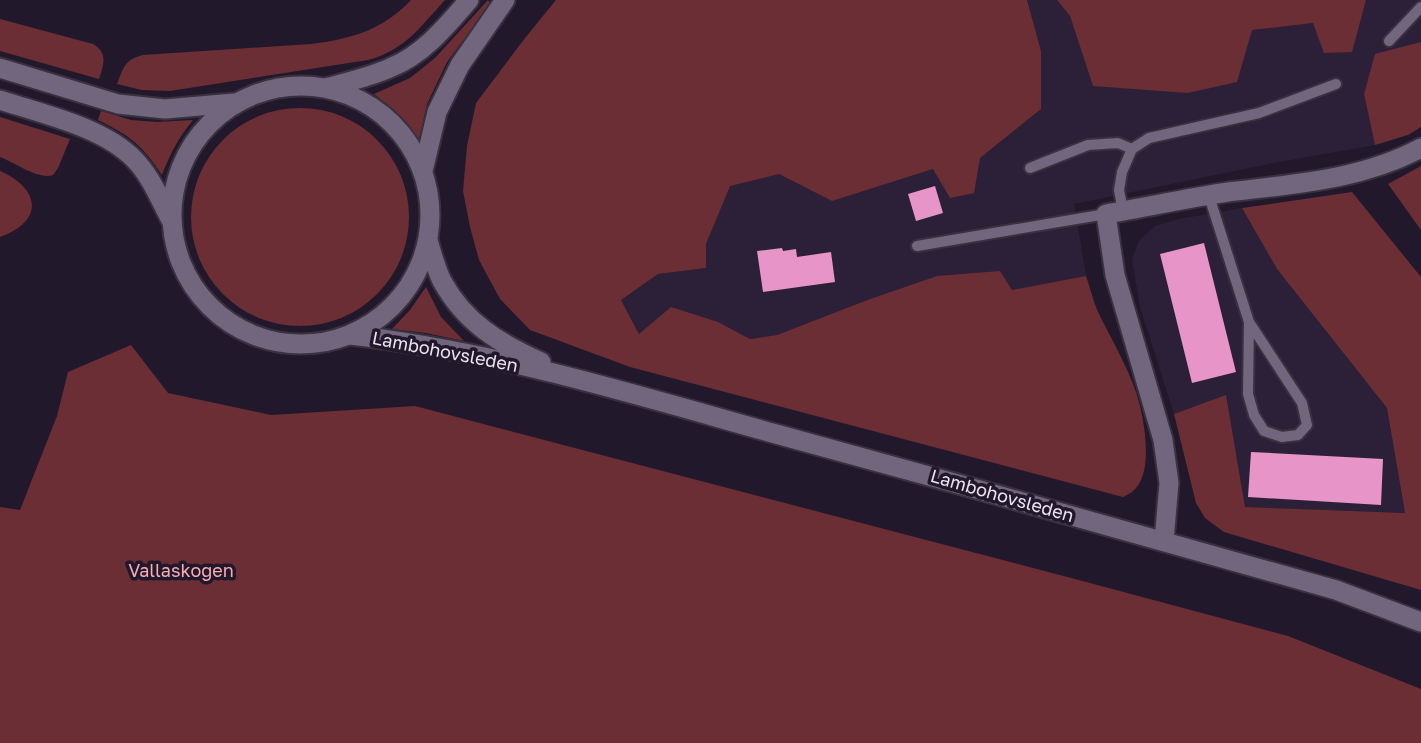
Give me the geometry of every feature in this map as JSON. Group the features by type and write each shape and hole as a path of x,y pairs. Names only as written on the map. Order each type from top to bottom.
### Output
{"main road":[{"path":"324,88 394,67 424,47 470,0"},
{"path":"422,171 437,112 460,65 505,0"},
{"path":"0,68 118,104 165,109 235,103"},
{"path":"293,86 324,88 356,98 384,116 407,141 422,171 430,205 428,240 418,270 401,297 377,319 350,335 316,343 281,343 247,332 218,314 194,288 178,257 172,222 173,194 181,167 194,142 212,120 235,103 263,91 293,86"},
{"path":"0,100 77,125 107,138 134,159 153,185 172,222"},
{"path":"1164,541 1169,483 1163,440 1115,275 1115,213 1209,196 1334,179 1386,164 1421,148"},
{"name":"Lambohovsleden","path":"428,240 441,279 458,307 474,324 524,354 580,379"},
{"name":"Lambohovsleden","path":"350,335 436,347 580,379 1336,590 1421,622"}],"lane":[{"path":"1389,41 1421,7"},
{"path":"917,246 1115,213 1122,172 1132,149 1149,138 1259,113 1336,84"},
{"path":"1030,168 1088,145 1118,143 1132,149"},
{"path":"1209,196 1249,322 1302,403 1307,425 1298,435 1282,438 1264,431 1254,415 1248,394 1249,322"}],"shaded area":[{"path":"1027,0 1057,0 1070,16 1093,86 1237,82 1251,30 1313,23 1351,52 1366,0 1421,0 1421,42 1375,55 1364,94 1375,145 1074,204 1086,276 1012,290 937,276 777,335 750,339 718,322 639,334 621,300 658,274 706,268 706,244 729,186 779,174 832,201 933,169 980,158 1041,109 1041,51"},
{"path":"1242,208 1277,269 1387,408 1405,513 1244,507 1226,396 1174,414 1140,307 1132,259 1139,241 1155,226"}],"green space":[{"path":"411,0 445,0 402,44 368,60 170,91 142,90 117,84 128,62 143,55 311,44 340,39 378,26"},
{"path":"488,0 491,4 447,62 427,104 419,140 395,111 374,94 410,78 435,58"},
{"path":"556,0 1027,0 1041,51 1041,109 980,158 974,193 950,198 933,169 832,201 779,174 730,186 706,244 706,268 658,274 621,300 639,334 671,307 718,322 750,339 777,335 937,276 1000,271 1012,290 1086,276 1099,313 1120,354 1139,402 1146,444 1144,471 1140,483 1123,497 630,367 530,330 500,299 479,260 463,191 467,146 476,103"},
{"path":"1057,0 1366,0 1352,52 1324,53 1313,23 1252,30 1237,82 1188,93 1093,86 1070,16"},
{"path":"0,19 98,47 103,55 99,79 0,51"},
{"path":"1421,42 1421,127 1408,135 1375,145 1364,94 1375,54"},
{"path":"311,108 352,120 385,148 397,165 405,185 409,217 405,249 397,269 369,302 352,314 332,322 289,326 248,314 215,286 203,269 195,249 191,206 203,165 231,132 248,120 268,112"},
{"path":"101,111 131,120 193,120 175,146 162,175 135,142 98,120"},
{"path":"0,117 70,139 53,175 34,173 0,157"},
{"path":"1421,166 1421,230 1388,184"},
{"path":"0,171 14,178 23,187 30,196 32,205 24,222 0,237"},
{"path":"1352,192 1421,277 1421,590 1224,532 1205,518 1196,503 1174,414 1226,395 1245,507 1405,513 1387,408 1277,269 1242,208"},
{"path":"426,287 441,317 464,341 392,329"},
{"name":"Vallaskogen","path":"131,345 168,393 271,415 415,406 1288,636 1421,689 1421,743 0,743 0,507 20,510 57,416 68,372"}],"building":[{"path":"935,186 943,213 916,221 908,194"},
{"path":"1204,243 1236,372 1192,383 1160,254"},
{"path":"782,248 783,251 796,249 797,257 831,252 835,282 763,292 757,251"},
{"path":"1251,452 1383,459 1381,505 1248,497"}]}
